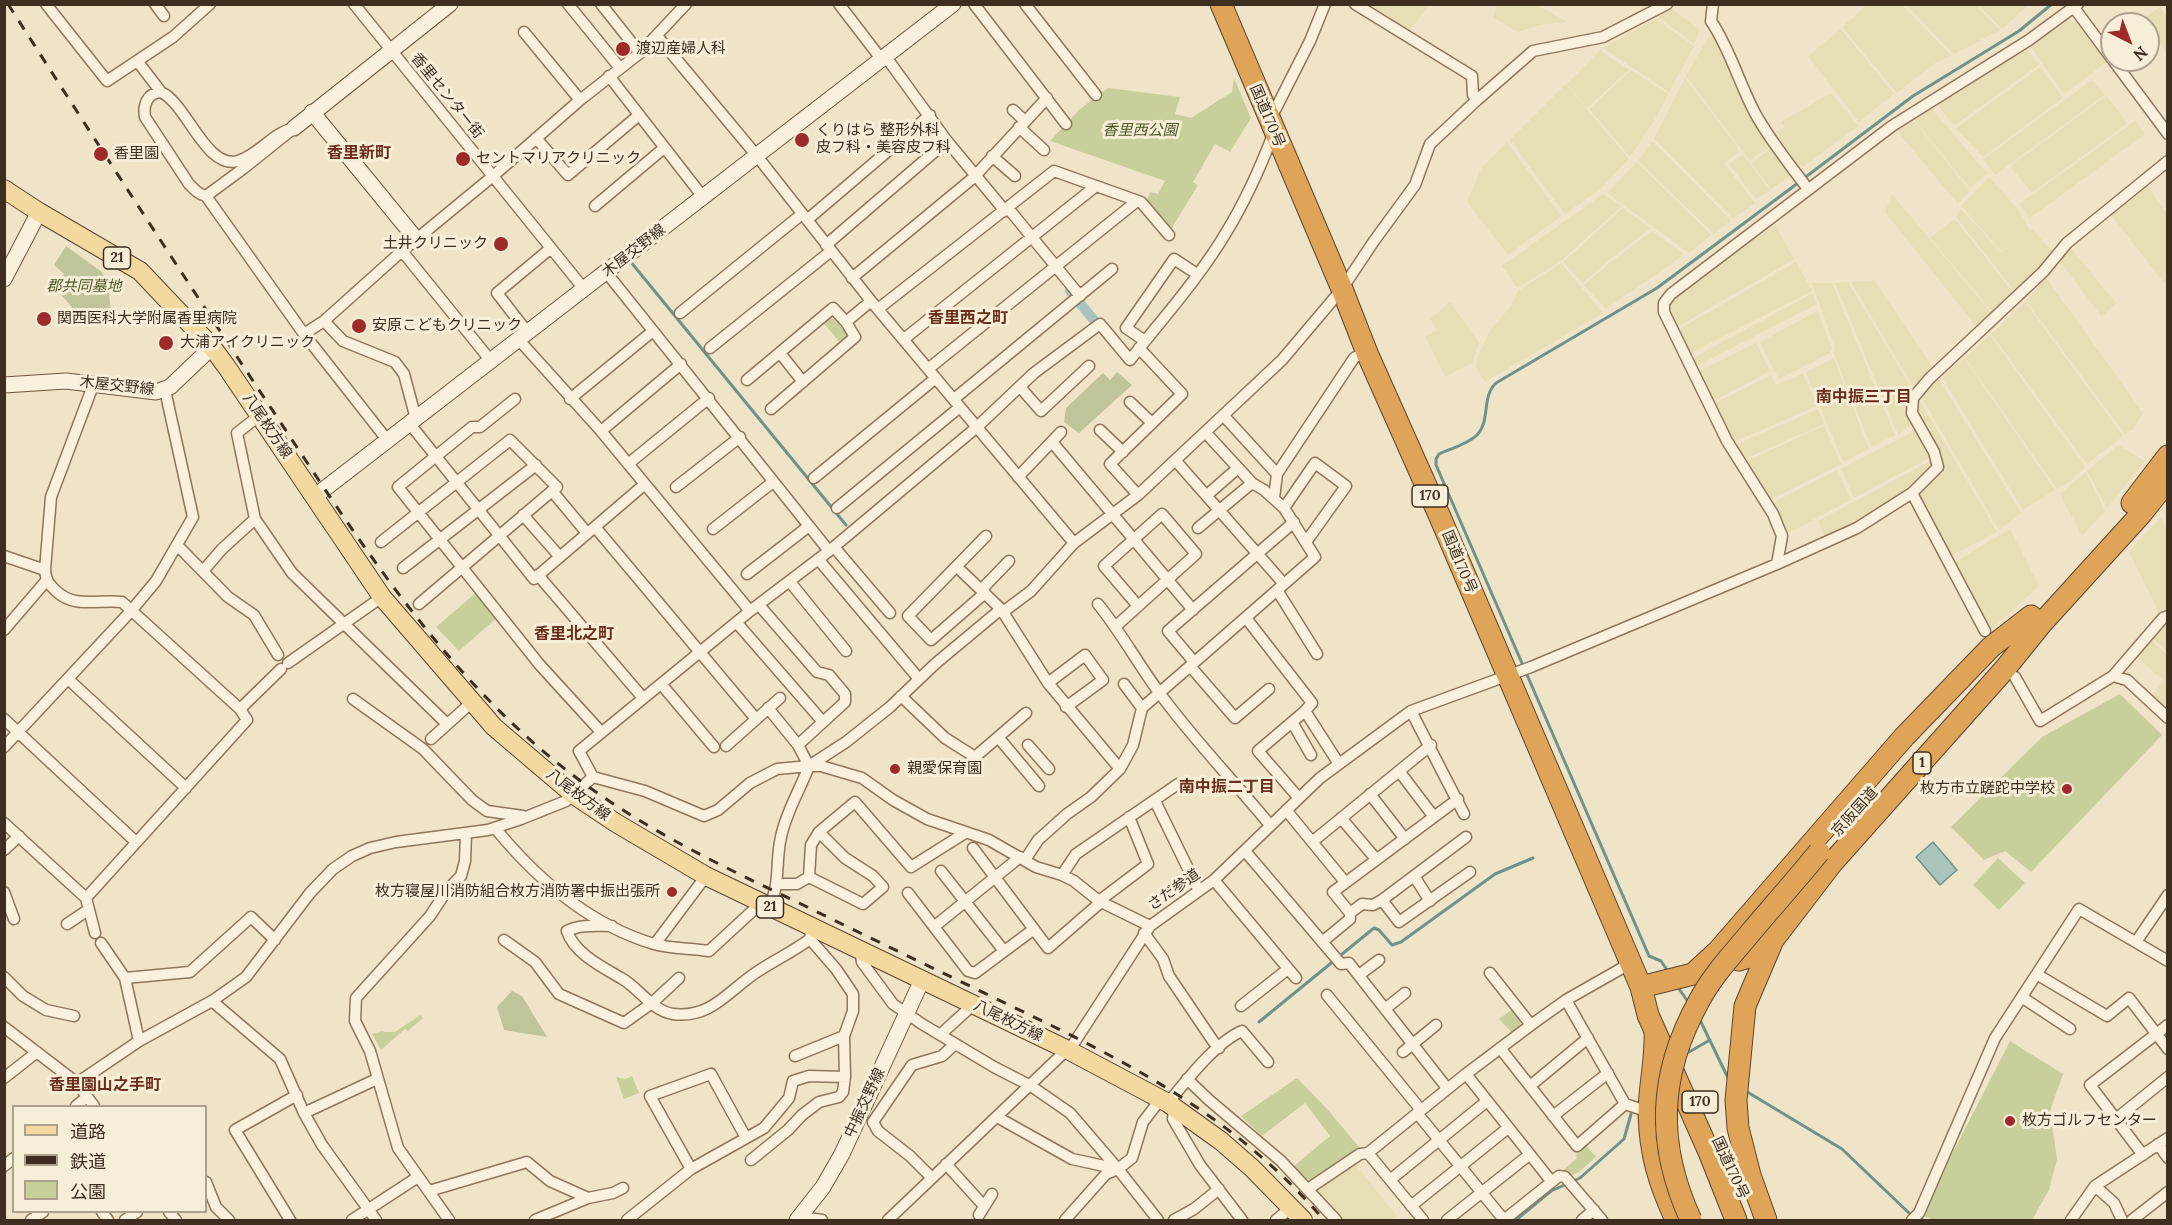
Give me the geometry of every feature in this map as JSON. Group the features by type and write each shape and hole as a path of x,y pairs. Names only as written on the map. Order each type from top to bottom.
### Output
{"highway":[{"name":"国道170号","path":"1221,4 1366,351 1440,517 1520,671 1641,987 1648,1015 1709,1152 1736,1221"},
{"name":"京阪国道","path":"1691,1221 1670,1165 1666,1131 1668,1084 1680,1041 1699,1000 1726,961 1819,852 2132,503 2168,456"},
{"name":"京阪国道","path":"1766,1221 1750,1175 1738,1128 1736,1100 1745,1006 1773,940 1832,863 2009,673 2042,623 2142,513 2168,480"},
{"path":"1641,987 1693,974 1718,951 1988,639 2031,616"},
{"path":"1718,951 1739,960 1755,955 1773,940"},
{"name":"国道170号","path":"1641,987 1660,1010 1754,1221"},
{"path":"1655,1030 1649,1112 1652,1148 1659,1184 1676,1221"}],"main road":[{"path":"294,128 450,4"},
{"name":"木屋交野線","path":"314,497 953,4"},
{"path":"312,112 416,239"},
{"name":"八尾枚方線","path":"4,189 140,271 212,347 382,597 494,727 574,795 616,823 706,876 771,896 811,933 860,950 974,1004 1068,1050 1167,1104 1221,1141 1252,1167 1298,1214"},
{"path":"4,279 39,212"},
{"name":"木屋交野線","path":"4,385 66,381 156,392 165,390 212,347"},
{"name":"中振交野線","path":"798,1219 823,1187 867,1118 922,980"}],"street":[{"path":"45,4 107,81 173,37 210,4"},
{"path":"155,4 164,16"},
{"name":"香里センター街","path":"354,4 584,290"},
{"path":"568,4 620,68"},
{"path":"601,4 640,53"},
{"path":"839,4 930,115 947,141 1032,237 1080,296"},
{"path":"974,4 1066,124"},
{"path":"1025,4 1096,95"},
{"path":"1220,1048 1169,976 1163,958 1147,929 1100,901 1074,881 1036,867 989,840 927,819 893,800 862,778 820,766 777,769 750,783 718,810 704,816 645,791 593,777 579,751 755,608 832,549 977,427 1034,373 1101,324 1130,360 1197,274 1232,224 1263,162 1272,126 1325,4"},
{"path":"1355,4 1472,76 1473,95 1477,100"},
{"path":"771,896 787,816 801,789 809,766 846,742 1002,610 1031,591 1074,543 1138,495 1282,360 1342,289 1415,184 1430,144 1533,51 1603,36 1667,4"},
{"path":"1713,4 1711,21 1756,115 1804,184"},
{"path":"304,333 324,321 402,250 493,176 580,100 640,53 657,36 680,6"},
{"path":"1777,564 1782,536 1773,514 1727,441 1664,312 1664,303 1671,294 1804,184 2029,40 2076,7 2100,42"},
{"path":"524,32 580,100"},
{"path":"657,36 757,156 874,305 1074,543"},
{"path":"138,62 161,93 172,99 214,155 227,161 235,162 243,159 284,130 294,128"},
{"path":"2121,72 2168,135"},
{"path":"609,76 704,197"},
{"path":"161,93 156,93 147,99 145,117 189,184 197,193 206,196 304,333 388,441"},
{"path":"852,278 976,174 1047,98"},
{"path":"1013,110 1044,150"},
{"path":"536,138 568,175 639,115"},
{"path":"680,313 930,115"},
{"path":"206,196 294,128"},
{"path":"710,348 828,248 947,141"},
{"path":"594,206 664,148"},
{"path":"992,156 1015,176"},
{"name":"さだ参道","path":"888,1221 1007,1108 1027,1084 1068,1050 1147,929 1214,880 1298,797 1411,711 1520,671 1777,564 1857,528 1912,493 1938,467 1934,452 1912,413 1912,398 2043,272 2067,243 2168,161"},
{"path":"846,322 874,305 1006,210 1054,171 1141,202 1169,235"},
{"path":"904,339 1096,186"},
{"path":"814,478 1056,266 1137,201"},
{"path":"551,248 497,293 523,336 570,399 601,431 755,608 817,672 829,675 846,694 845,702 798,745"},
{"path":"402,250 491,362"},
{"path":"1138,495 1110,464 1182,394 1142,344 1126,328 1174,259 1197,274"},
{"path":"837,508 1112,269"},
{"path":"606,272 809,526 890,612"},
{"path":"747,380 833,308 846,322 855,337 771,409"},
{"path":"324,321 343,341 395,362 404,374 413,422 436,456 534,579 645,484"},
{"path":"570,399 653,331"},
{"path":"1274,498 1277,474 1354,358 1366,351"},
{"path":"780,353 803,382"},
{"path":"601,431 681,364"},
{"path":"1020,387 1041,411 1089,366"},
{"path":"4,630 46,576 51,497 94,383"},
{"path":"4,747 131,611 156,581 193,517 165,390"},
{"path":"628,464 709,398"},
{"path":"515,399 480,427 472,427 398,487 539,664 601,732"},
{"path":"1130,402 1152,423"},
{"path":"260,415 237,433 255,519 292,573 447,724"},
{"path":"1223,415 1277,474"},
{"path":"1100,430 1122,452"},
{"path":"1018,477 1061,432"},
{"path":"934,926 1022,858 1038,840 1067,814 1092,796 1120,769 1133,746 1142,708 1315,557 1284,508 1252,483 1205,432"},
{"path":"676,487 740,437"},
{"path":"381,542 510,440 557,487 418,604"},
{"path":"1052,442 1193,610"},
{"path":"1175,460 1257,553 1280,587 1317,654"},
{"path":"1284,508 1316,463 1347,486 1306,542"},
{"path":"403,568 536,465"},
{"path":"1206,495 1239,468"},
{"path":"713,530 773,482"},
{"path":"1198,528 1252,483"},
{"path":"552,491 591,530 700,652 756,719"},
{"path":"1912,493 1988,639"},
{"path":"523,514 560,557"},
{"path":"1116,626 1196,554 1162,514 1104,566 1138,606"},
{"path":"203,571 222,549 255,519"},
{"path":"1269,689 1235,718 1168,631 1294,522"},
{"path":"747,574 809,526"},
{"path":"986,536 908,616 931,640 983,592 1009,561"},
{"path":"177,545 228,597 254,615 278,655"},
{"path":"4,556 46,576 59,594 72,601 122,602 240,709 247,720 136,842 87,904 67,924"},
{"path":"818,559 919,679"},
{"path":"957,567 1002,610 1048,682 1120,769"},
{"path":"538,575 643,698"},
{"path":"1956,578 1956,588 1988,639"},
{"path":"790,582 846,651"},
{"path":"240,709 284,666 382,597"},
{"path":"1098,604 1116,626 1159,693 1270,825"},
{"path":"2009,673 2034,722 2040,721 2113,676 2163,618 2168,616"},
{"path":"1245,618 1312,704 1258,751 1298,797"},
{"path":"737,623 823,722"},
{"path":"1048,682 1085,655 1103,680 1066,706"},
{"path":"2113,676 2127,680 2168,718"},
{"path":"68,679 186,788"},
{"path":"1124,684 1142,708"},
{"path":"662,685 714,747"},
{"path":"901,696 945,738 975,757 1026,713"},
{"path":"726,746 780,698"},
{"path":"353,699 423,749 472,800 486,811 528,816"},
{"path":"431,739 472,702"},
{"path":"768,708 798,745 809,766"},
{"path":"1305,711 1339,764"},
{"path":"1411,711 1431,745 1464,814"},
{"path":"4,720 136,842"},
{"path":"1292,723 1311,755"},
{"path":"998,737 1039,786"},
{"path":"1028,745 1045,765 1028,772"},
{"path":"1312,842 1431,745"},
{"path":"1399,771 1434,817"},
{"path":"77,1083 139,1041 212,1002 246,977 310,893 333,869 352,856 370,848 396,842 495,828 566,801 593,777"},
{"path":"1062,875 1076,854 1178,784"},
{"path":"1370,794 1405,838"},
{"path":"1322,942 1350,919 1350,913 1333,892 1458,799"},
{"path":"1155,801 1199,891"},
{"path":"809,877 811,845 819,832 855,802 911,867 965,833"},
{"path":"1286,810 1345,882"},
{"path":"973,848 1048,948 1100,901 1148,864 1129,818"},
{"path":"1341,818 1376,860"},
{"path":"4,823 87,904 95,933"},
{"path":"495,828 517,855 568,900 597,919 655,944 709,951 771,896 809,877"},
{"path":"809,877 863,904 883,887 873,876 845,858 819,832"},
{"path":"449,1221 398,1148 370,1051 355,1021 356,998 430,916 447,890 461,876 465,861 466,833"},
{"path":"4,850 19,836"},
{"path":"1350,913 1362,904 1373,905 1382,900 1466,837"},
{"path":"1245,851 1337,960 1350,963 1448,1088"},
{"path":"941,871 1004,951"},
{"path":"1382,900 1399,922 1430,901 1463,884 1470,872"},
{"path":"655,944 706,876"},
{"path":"1414,876 1430,901"},
{"path":"1214,880 1296,978"},
{"path":"4,892 14,919"},
{"path":"908,893 968,971 975,973 1034,929"},
{"path":"2136,942 2168,895"},
{"path":"1915,1217 1995,1038 2079,909 2168,961"},
{"path":"125,978 190,972 251,917 275,940"},
{"path":"612,926 585,926 567,931 576,946 592,960 631,983 652,1004 672,1014 690,1013 719,1003 759,970 786,956 811,933 853,994 853,1011 844,1036 843,1092 839,1097 819,1102 810,1108 788,1130 751,1160"},
{"path":"504,940 535,962 559,994 624,1023 652,1004 679,978"},
{"path":"101,943 125,978 139,1041"},
{"path":"860,950 862,962 889,999 907,1014 994,1067 1027,1084 1070,1113 1118,1169 1158,1221"},
{"path":"1359,975 1379,960"},
{"path":"1308,1189 1360,1154 1368,1153 1466,1074 1566,1000 1631,963"},
{"path":"1241,1006 1288,969"},
{"path":"1490,973 1531,1025"},
{"path":"2038,975 2108,1016 2129,998 2168,1049"},
{"path":"4,977 24,996 46,1010 74,1016"},
{"path":"1385,1009 1405,993"},
{"path":"1327,995 1384,1072 1419,1112 1504,1221 1559,1176 1565,1177 1602,1221"},
{"path":"2023,998 2070,1029"},
{"path":"1566,1000 1625,1104 1649,1112"},
{"path":"212,1002 280,1059 304,1113 322,1145 376,1221"},
{"path":"940,1034 974,1004"},
{"path":"1403,1052 1436,1025"},
{"path":"2143,1155 2090,1085 2168,1026"},
{"path":"4,1027 77,1083 91,1102"},
{"path":"1065,1221 1106,1174 1118,1169 1131,1158 1143,1122 1167,1104 1187,1079 1232,1036 1242,1031 1268,1062"},
{"path":"795,1056 844,1036"},
{"path":"1530,1086 1588,1038"},
{"path":"931,1178 910,1156 878,1131 867,1118 912,1065 942,1056 955,1044"},
{"path":"1500,1048 1576,1146 1625,1104"},
{"path":"4,1078 37,1052"},
{"path":"1553,1116 1608,1073"},
{"path":"691,1169 650,1096 711,1074 746,1138"},
{"path":"1466,1074 1551,1181"},
{"path":"627,1221 691,1169 764,1128 789,1098 793,1082 809,1076 845,1077"},
{"path":"2116,1119 2168,1077"},
{"path":"304,1113 377,1079"},
{"path":"1187,1079 1281,1161 1336,1221"},
{"path":"290,1221 235,1130 297,1095"},
{"path":"1390,1180 1487,1101"},
{"path":"1167,1104 1173,1119 1200,1165 1242,1221"},
{"path":"997,1117 1072,1159 1118,1169"},
{"path":"1411,1206 1508,1128"},
{"path":"2071,1221 2095,1186 2163,1141 2168,1158"},
{"path":"1368,1153 1423,1221"},
{"path":"1447,1221 1529,1155"},
{"path":"429,1191 527,1162 550,1181 588,1198"},
{"path":"946,1164 981,1210 992,1194"},
{"path":"352,1221 418,1177"},
{"path":"207,1184 216,1207 224,1219"},
{"path":"2095,1186 2115,1203 2122,1221"},
{"path":"535,1221 588,1198 613,1193 623,1188"},
{"path":"1174,1221 1194,1209 1219,1189"},
{"path":"2132,1221 2168,1192"},
{"path":"1582,1221 1594,1210"},
{"path":"1276,1221 1298,1214"},
{"path":"798,1219 822,1221"}],"shaded area":[{"path":"1868,4 1902,5 1951,55 1935,63 1897,93 1842,27"},
{"path":"1358,5 1429,5 1408,33"},
{"path":"1497,5 1537,5 1567,22 1540,25 1518,32 1493,17"},
{"path":"1906,5 1976,5 2000,30 1954,54"},
{"path":"1978,5 2028,5 2002,29"},
{"path":"2160,7 2167,17 2167,53 2160,42 2160,12 2152,12"},
{"path":"1672,9 1700,30 1694,44 1658,17"},
{"path":"1656,19 1694,46 1669,92 1603,48"},
{"path":"2067,21 2077,22 2100,53 2100,67 2064,94 2030,46"},
{"path":"1841,29 1894,94 1859,122 1808,56"},
{"path":"1713,37 1748,114 1773,144 1750,161 1686,76 1708,38"},
{"path":"2027,49 2039,65 1954,126 1936,103"},
{"path":"1600,50 1629,70 1587,108 1567,84"},
{"path":"2040,67 2063,98 1983,157 1956,128"},
{"path":"1631,70 1668,94 1630,157 1589,109"},
{"path":"1685,78 1737,146 1739,152 1724,163 1755,203 1733,219 1654,139"},
{"path":"2092,80 2105,95 1995,175 1983,159"},
{"path":"1566,84 1629,159 1599,190 1565,214 1510,140"},
{"path":"1831,93 1858,126 1804,166 1798,164 1775,132 1785,127 1781,122"},
{"path":"2106,96 2127,124 2032,193 2010,166"},
{"path":"1930,107 1987,173 1970,189 1913,118"},
{"path":"2135,121 2145,134 2030,218 2019,204"},
{"path":"1915,122 1970,191 1958,204 1897,131"},
{"path":"1652,141 1731,220 1714,234 1638,161"},
{"path":"1507,142 1561,216 1508,255 1467,202 1481,169"},
{"path":"1774,146 1791,170 1790,176 1771,189 1751,163"},
{"path":"1743,154 1770,190 1756,199 1729,164"},
{"path":"1637,162 1711,235 1689,253 1607,193"},
{"path":"1989,177 2017,208 2030,230 2032,229 2052,251 2033,277 2016,293 1956,217 1961,209 2001,252 2024,235 2001,251 1961,206"},
{"path":"2147,186 2167,214 2168,282 2165,284 2111,215"},
{"path":"1603,194 1622,206 1560,262 1517,288 1502,266"},
{"path":"1892,194 1994,316 1979,330 1885,212"},
{"path":"1623,208 1651,228 1583,283 1563,262"},
{"path":"1955,219 2015,295 1994,314 1930,238"},
{"path":"1775,225 1794,259 1678,327 1669,308 1670,302 1676,295"},
{"path":"1652,231 1683,253 1681,257 1606,309 1584,285"},
{"path":"2070,247 2116,303 2102,317 2059,260"},
{"path":"1796,262 1812,291 1691,353 1679,329"},
{"path":"1561,263 1603,313 1485,382 1476,367 1477,358 1491,329 1511,306 1518,291"},
{"path":"2046,278 2143,413 2133,429 2125,434 2026,301"},
{"path":"1874,280 1935,371 1914,388 1851,282"},
{"path":"1848,282 1912,389 1905,396 1914,423 1898,435 1835,283"},
{"path":"1812,283 1832,283 1895,435 1871,447 1834,354 1835,348"},
{"path":"1813,293 1817,304 1697,366 1693,358"},
{"path":"1450,302 1479,343 1472,363 1445,377 1425,336 1437,330 1430,319"},
{"path":"2025,302 2123,436 2087,464 1991,334"},
{"path":"1817,311 1832,349 1830,353 1779,379 1760,342"},
{"path":"1990,335 2085,467 2073,479 2057,489 1965,358"},
{"path":"1756,343 1770,371 1714,401 1700,371"},
{"path":"1834,358 1869,449 1843,462 1806,372"},
{"path":"1964,358 2055,490 2023,510 1942,377"},
{"path":"1803,373 1817,406 1732,443 1715,403 1772,375 1776,385"},
{"path":"1939,379 2021,513 1999,530 1922,398 1924,393"},
{"path":"1920,401 1997,532 1950,556 1918,496 1919,490 1939,472 1916,412"},
{"path":"1818,409 1824,424 1745,459 1735,445"},
{"path":"1824,426 1841,464 1770,500 1746,461"},
{"path":"1916,430 1929,458 1854,498 1841,469"},
{"path":"2118,445 2145,461 2107,508 2087,471"},
{"path":"1932,460 1933,467 1910,490 1886,506 1825,537 1818,521"},
{"path":"1837,470 1851,500 1788,533 1773,503"},
{"path":"2086,472 2105,511 2082,536 2060,494"},
{"path":"2161,517 2167,532 2167,614 2161,617 2129,552"},
{"path":"2010,529 2039,586 1991,630 1955,562"},
{"path":"2167,621 2167,652 2150,636"},
{"path":"2150,639 2167,654 2167,712 2151,696 2164,681 2135,656"},
{"path":"1354,1163 1397,1216 1390,1220 1341,1220 1317,1193 1318,1189"}],"green space":[{"name":"香里西公園","path":"1234,78 1251,118 1230,152 1215,144 1193,182 1198,185 1170,231 1146,203 1150,192 1158,194 1165,181 1050,141 1080,109 1108,88 1180,97 1175,114 1191,118 1232,92"},
{"name":"郡共同墓地","path":"66,246 102,272 108,284 111,313 85,322 54,287 64,274 54,265"},
{"path":"828,317 838,322 845,332 848,339 841,344 822,321"},
{"path":"1117,372 1132,385 1079,433 1064,422 1066,408 1103,373 1110,380"},
{"path":"478,591 499,616 459,651 436,627"},
{"path":"2120,694 2162,735 2031,872 2005,851 1984,860 1951,827 2042,737"},
{"path":"1998,858 2025,883 1999,910 1973,885"},
{"path":"512,991 522,996 547,1037 504,1030 497,1007"},
{"path":"1512,1009 1521,1020 1519,1028 1512,1033 1499,1019"},
{"path":"420,1015 423,1018 408,1031 405,1029 381,1050 372,1034 382,1031 395,1032"},
{"name":"枚方ゴルフセンター","path":"2010,1041 2063,1074 2050,1111 2057,1159 2049,1190 2032,1220 1934,1220 1921,1215"},
{"path":"632,1076 639,1093 624,1099 616,1077 625,1079"},
{"path":"1297,1078 1359,1147 1309,1181 1294,1166 1330,1136 1305,1103 1262,1136 1241,1116"},
{"path":"1586,1145 1596,1157 1579,1172 1568,1177 1562,1171 1577,1158 1575,1155"}],"water":[{"path":"1933,842 1957,870 1940,885 1916,857"}],"waterway":[{"path":"1803,179 1913,96 2019,31 2052,4"},
{"path":"1669,973 1661,961 1649,956 1436,465 1436,459 1439,454 1464,444 1477,435 1484,423 1491,389 1496,383 1657,288 1798,183"},
{"path":"630,261 846,525"},
{"path":"1070,291 1097,324"},
{"path":"1259,1022 1374,928 1379,930 1392,945 1401,942 1495,874 1533,858"},
{"path":"1677,986 1689,1003"},
{"path":"1699,1018 1729,1080"},
{"path":"1689,1052 1710,1040"},
{"path":"1744,1090 1842,1149 1909,1213 1923,1220"},
{"path":"1516,1220 1551,1191 1580,1178 1624,1139 1631,1114"}],"railway":[{"path":"8,4 200,301 372,557 450,658 539,748 614,804 691,849 1137,1070 1216,1121 1254,1151 1290,1183 1324,1220"}],"place":[{"name":"渡辺産婦人科","path":"623,49"},
{"name":"くりはら 整形外科 皮フ科・美容皮フ科","path":"802,140"},
{"name":"香里園","path":"101,154"},
{"name":"セントマリアクリニック","path":"463,159"},
{"name":"土井クリニック","path":"501,244"},
{"name":"関西医科大学附属香里病院","path":"44,319"},
{"name":"安原こどもクリニック","path":"359,326"},
{"name":"大浦アイクリニック","path":"166,343"},
{"name":"親愛保育園","path":"895,769"},
{"name":"枚方市立蹉跎中学校","path":"2067,789"},
{"name":"枚方寝屋川消防組合枚方消防署中振出張所","path":"672,892"},
{"name":"枚方ゴルフセンター","path":"2010,1121"}],"district":[{"name":"香里新町","path":"359,153"},
{"name":"香里西之町","path":"968,318"},
{"name":"南中振三丁目","path":"1864,397"},
{"name":"香里北之町","path":"574,634"},
{"name":"南中振二丁目","path":"1227,787"},
{"name":"香里園山之手町","path":"105,1085"}]}
